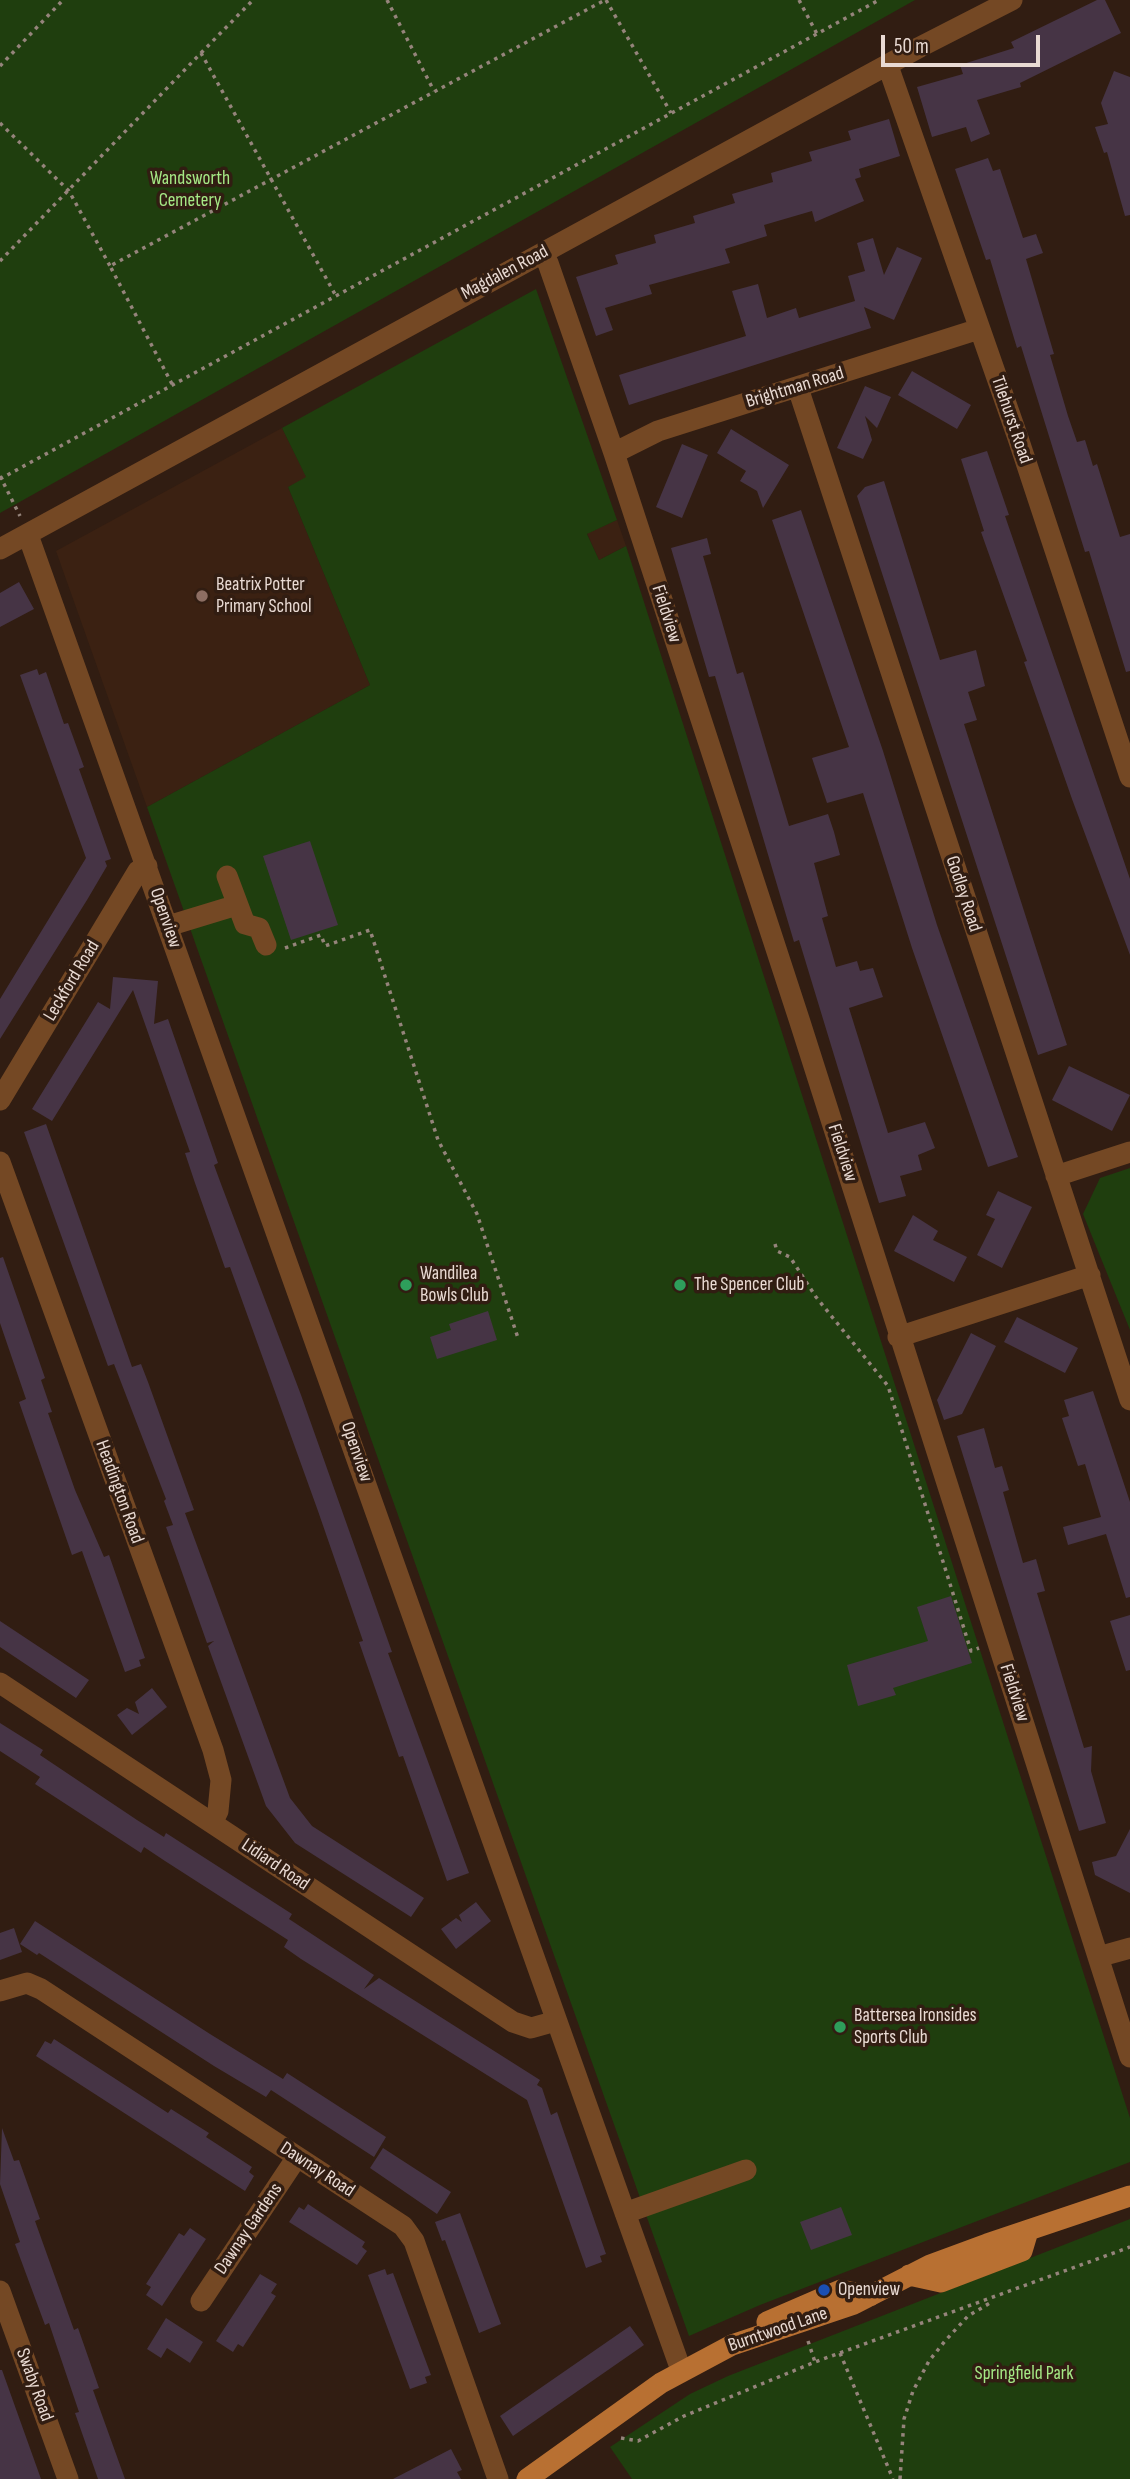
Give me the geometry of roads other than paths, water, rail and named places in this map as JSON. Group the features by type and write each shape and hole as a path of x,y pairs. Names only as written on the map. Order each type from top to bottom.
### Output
{"main road":[{"name":"Burntwood Lane","path":"527,2479 681,2370 732,2345 767,2334 802,2332 909,2275 941,2282 1022,2251 1028,2231 1130,2196"},
{"path":"767,2334 768,2320 841,2290 870,2297"}],"street":[{"name":"Magdalen Road","path":"0,549 1006,2"},
{"name":"Tilehurst Road","path":"888,66 1130,777"},
{"name":"Fieldview","path":"541,254 551,272 614,453 837,1136 898,1336 1130,2057"},
{"name":"Brightman Road","path":"614,453 658,431 979,329"},
{"name":"Godley Road","path":"798,388 1056,1176 1126,1371 1130,1400"},
{"name":"Openview","path":"28,534 681,2370"},
{"name":"Leckford Road","path":"0,1100 138,871 147,866"},
{"path":"227,876 245,924 259,928 266,945"},
{"path":"168,926 237,905"},
{"path":"1056,1176 1130,1152"},
{"name":"Headington Road","path":"0,1162 213,1750 221,1780 218,1811 212,1822"},
{"path":"898,1336 1090,1275"},
{"name":"Lidiard Road","path":"0,1683 513,2022 531,2028 556,2021"},
{"path":"1098,1957 1130,1948"},
{"name":"Dawnay Road","path":"0,1991 27,1983 41,1989 409,2233 498,2479"},
{"name":"Dawnay Gardens","path":"201,2301 297,2157"},
{"path":"625,2213 746,2170"},
{"name":"Swaby Road","path":"0,2291 68,2479"}],"place":[{"name":"Beatrix Potter Primary School","path":"202,596"},
{"name":"Wandilea Bowls Club","path":"406,1285"},
{"name":"The Spencer Club","path":"680,1285"},
{"name":"Battersea Ironsides Sports Club","path":"840,2027"},
{"name":"Openview","path":"824,2290"}],"park label":[{"name":"Wandsworth Cemetery","path":"190,190"},
{"name":"Springfield Park","path":"1024,2374"}]}
